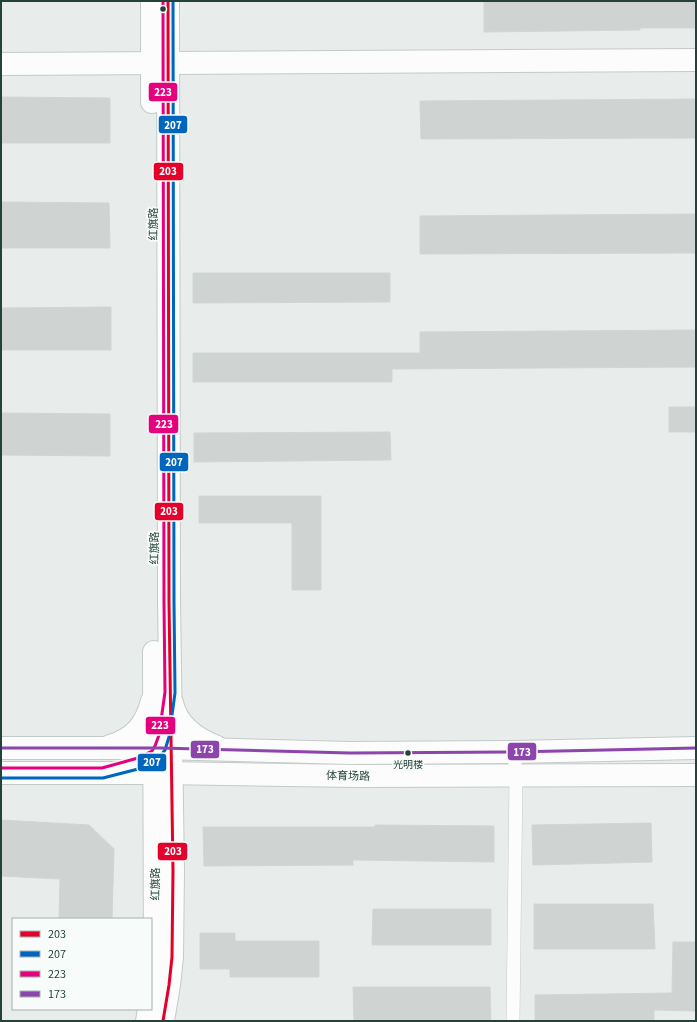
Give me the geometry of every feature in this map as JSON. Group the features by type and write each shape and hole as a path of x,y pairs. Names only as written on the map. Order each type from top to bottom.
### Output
{"main road":[{"name":"红旗路","path":"152,1 160,64 162,691 159,760 164,819 173,871 172,957 163,1021"},
{"name":"红旗路","path":"160,64 168,1"},
{"path":"1,64 696,60"},
{"path":"105,748 117,744 135,734 142,726 151,704 162,691 174,708 176,715 185,728 208,744 227,750"},
{"name":"体育场路","path":"1,748 105,748 159,760 357,776 696,775"},
{"name":"体育场路","path":"1,772 103,773 159,760 227,750 350,753 514,752 696,748"},
{"path":"103,773 122,778 132,784 164,819"},
{"name":"红旗路","path":"152,990 155,965 164,819"},
{"path":"147,1021 149,1010"}],"lane":[{"path":"513,1021 516,776 514,752"}],"building":[{"path":"484,1 696,1 696,28 484,32"},
{"path":"1,97 110,98 110,143 1,143"},
{"path":"696,99 696,138 421,139 420,101"},
{"path":"1,202 109,203 110,248 1,248"},
{"path":"696,214 696,253 420,254 420,216"},
{"path":"193,273 390,273 390,302 193,303"},
{"path":"111,307 111,350 1,350 1,308"},
{"path":"696,330 696,367 392,369 392,382 193,382 193,353 420,353 420,332"},
{"path":"669,407 696,407 696,432 669,432"},
{"path":"1,413 110,414 110,456 1,455"},
{"path":"390,432 391,460 194,462 194,433"},
{"path":"199,496 321,496 321,590 292,590 292,523 199,523"},
{"path":"1,820 89,825 114,849 112,918 59,918 60,879 1,876"},
{"path":"651,823 652,862 533,865 532,825"},
{"path":"375,825 494,826 494,862 353,860 353,865 204,866 203,827 375,827"},
{"path":"534,904 653,904 655,949 534,949"},
{"path":"373,909 491,909 491,945 372,945"},
{"path":"200,933 235,933 235,941 319,941 319,977 230,977 230,969 200,969"},
{"path":"673,942 696,942 696,1011 654,1010 654,1021 535,1021 535,995 672,993"},
{"path":"353,987 490,987 491,1021 354,1021"}],"transit line":[{"name":"223","path":"1,768 102,768 138,758 152,751 159,735 165,692 163,1"},
{"name":"203","path":"163,1021 172,957 173,871 169,602 168,1"},
{"name":"207","path":"1,778 103,778 142,768 158,759 165,750 169,737 175,693 173,1"},
{"name":"173","path":"1,748 160,748 350,753 514,752 696,748"}],"place":[{"name":"光明楼","path":"408,753"}]}
